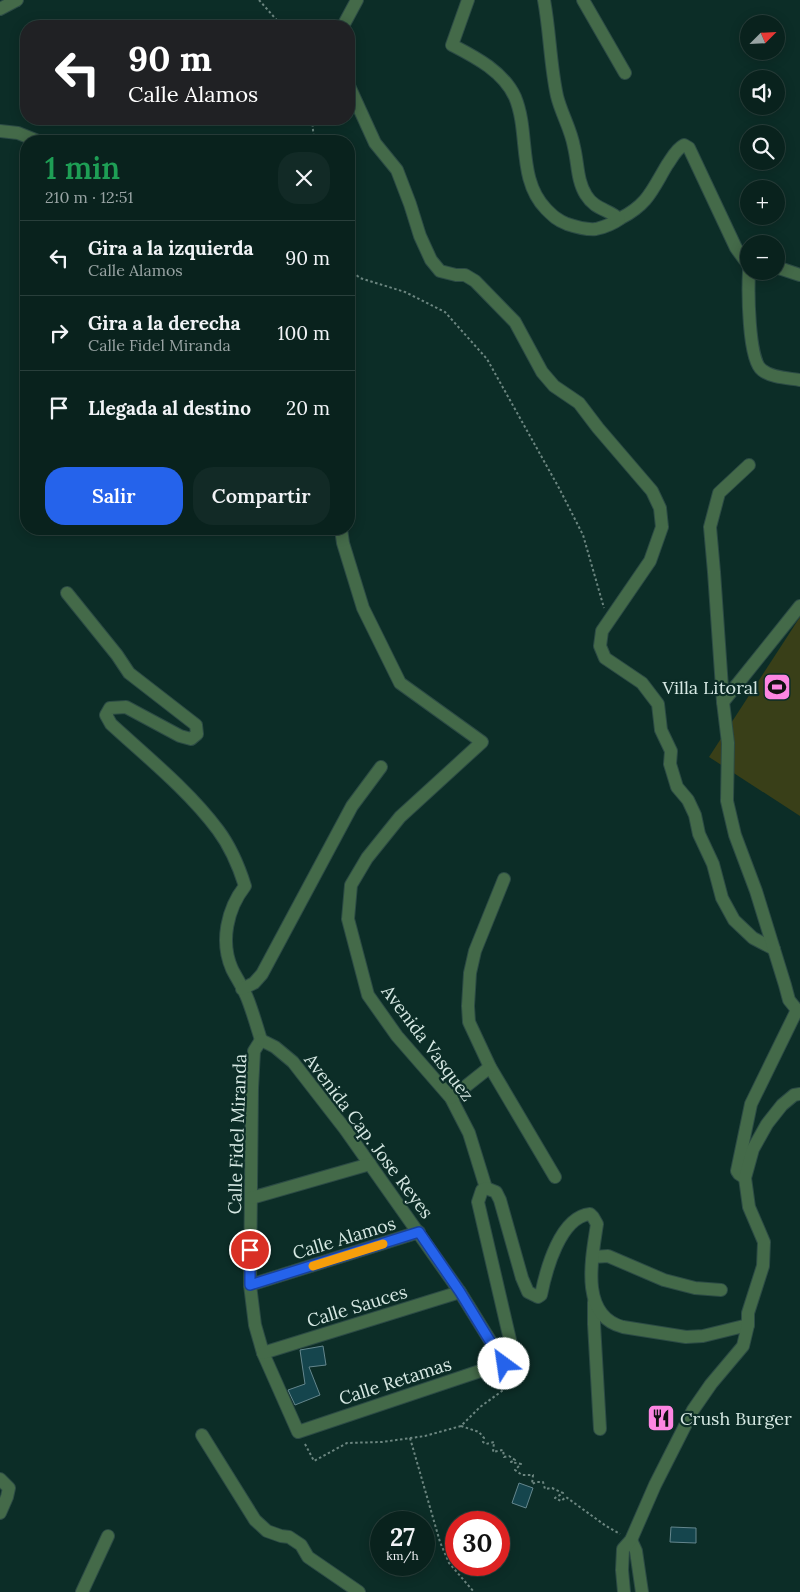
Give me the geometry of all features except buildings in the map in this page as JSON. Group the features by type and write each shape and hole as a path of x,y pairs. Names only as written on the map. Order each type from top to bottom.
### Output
{"street":[{"path":"0,9 17,0"},
{"path":"345,20 357,0"},
{"path":"468,0 452,45 482,61 506,83 514,96 518,107 527,169 533,193 557,220 579,228 596,229 635,211 645,202 680,147 687,146 740,254"},
{"path":"544,0 557,96 574,146 580,184 585,195 592,203 602,211 620,219"},
{"path":"582,0 625,73"},
{"path":"355,99 375,143 397,170 420,236 431,260 440,271 465,275 475,281 515,322 542,372 554,386 579,403 652,491 660,508 662,527 650,561 602,631 600,646 605,658 642,683 658,704 661,730 671,751 670,764 677,787 688,800 695,815 699,834 713,864 722,898 734,920 753,938 774,949"},
{"path":"0,131 23,135"},
{"path":"785,270 800,274"},
{"path":"749,280 751,339 754,359 761,370 769,375 800,380"},
{"path":"745,1178 739,1174 738,1170 751,1104 799,1009 789,1000 756,891 734,835 727,801 728,743 723,702 710,527 719,493 749,465"},
{"name":"Avenida Vasquez","path":"342,535 364,608 400,683 482,742 429,789 400,818 367,858 351,885 348,919 368,995 397,1036 451,1098 469,1133 486,1188"},
{"path":"67,593 117,655 129,673 196,725 197,734 190,739 180,736 126,707 110,708 106,715 111,724 179,785 219,830 233,856 245,886 232,908 226,946 231,968 248,999 261,1040"},
{"path":"723,702 800,606"},
{"path":"242,989 254,983 262,974 352,806 381,767"},
{"path":"504,879 475,950 470,973 469,1022 490,1067 555,1177"},
{"name":"Avenida Cap. Jose Reyes","path":"261,1040 275,1047 293,1062 345,1129 460,1292 504,1364"},
{"name":"Calle Fidel Miranda","path":"261,1040 254,1051 252,1088 250,1285 255,1325 263,1353 298,1432"},
{"path":"451,1098 490,1067"},
{"path":"624,1592 623,1549 631,1540 655,1485 693,1410 711,1384 743,1346 748,1325 748,1313 764,1266 764,1242 749,1207 745,1178 753,1149 767,1124 794,1095 800,1094"},
{"path":"251,1198 370,1164"},
{"path":"504,1364 511,1344 478,1202 482,1190 486,1188 496,1192 500,1200 522,1278 528,1292 533,1296 538,1297 541,1294 546,1270 555,1247 572,1222 584,1215 590,1214 594,1217 597,1224 591,1274 594,1299 600,1429"},
{"name":"Calle Alamos","path":"250,1285 419,1232"},
{"path":"593,1257 608,1256 664,1280 694,1288 721,1290"},
{"name":"Calle Sauces","path":"263,1353 460,1292"},
{"path":"594,1299 606,1319 615,1325 623,1327 686,1337 703,1336 748,1325"},
{"name":"Calle Retamas","path":"298,1432 504,1364"},
{"path":"202,1435 255,1520 267,1531 289,1537 300,1545 308,1557 359,1592"},
{"path":"0,1479 9,1488 0,1513"},
{"path":"84,1591 108,1536"},
{"path":"631,1540 636,1551 642,1592"}],"path":[{"path":"259,0 277,20"},
{"path":"355,274 360,278 404,292 445,312 487,359 559,488 583,536 607,624"},
{"path":"298,1432 314,1461 347,1443 382,1442 425,1436 461,1426 480,1407 502,1391 509,1378 504,1364"},
{"path":"461,1426 479,1432 484,1438 483,1442 486,1444 494,1442 493,1452 503,1450 504,1457 508,1456 515,1460 511,1462 522,1464 515,1470 522,1475 533,1475 532,1484 542,1482 545,1489 552,1488 563,1493 555,1498 561,1501 566,1497 606,1526 631,1540"},
{"path":"410,1438 440,1542 449,1563 474,1592"}],"green space":[{"name":"Villa Litoral","path":"800,617 800,816 709,757"}],"slow traffic":[{"path":"313,1266 383,1244"}],"place":[{"name":"Villa Litoral","path":"777,687"},
{"name":"Crush Burger","path":"661,1418"}],"route":[{"path":"250,1250 250,1285 419,1232 460,1292 504,1364"}]}
